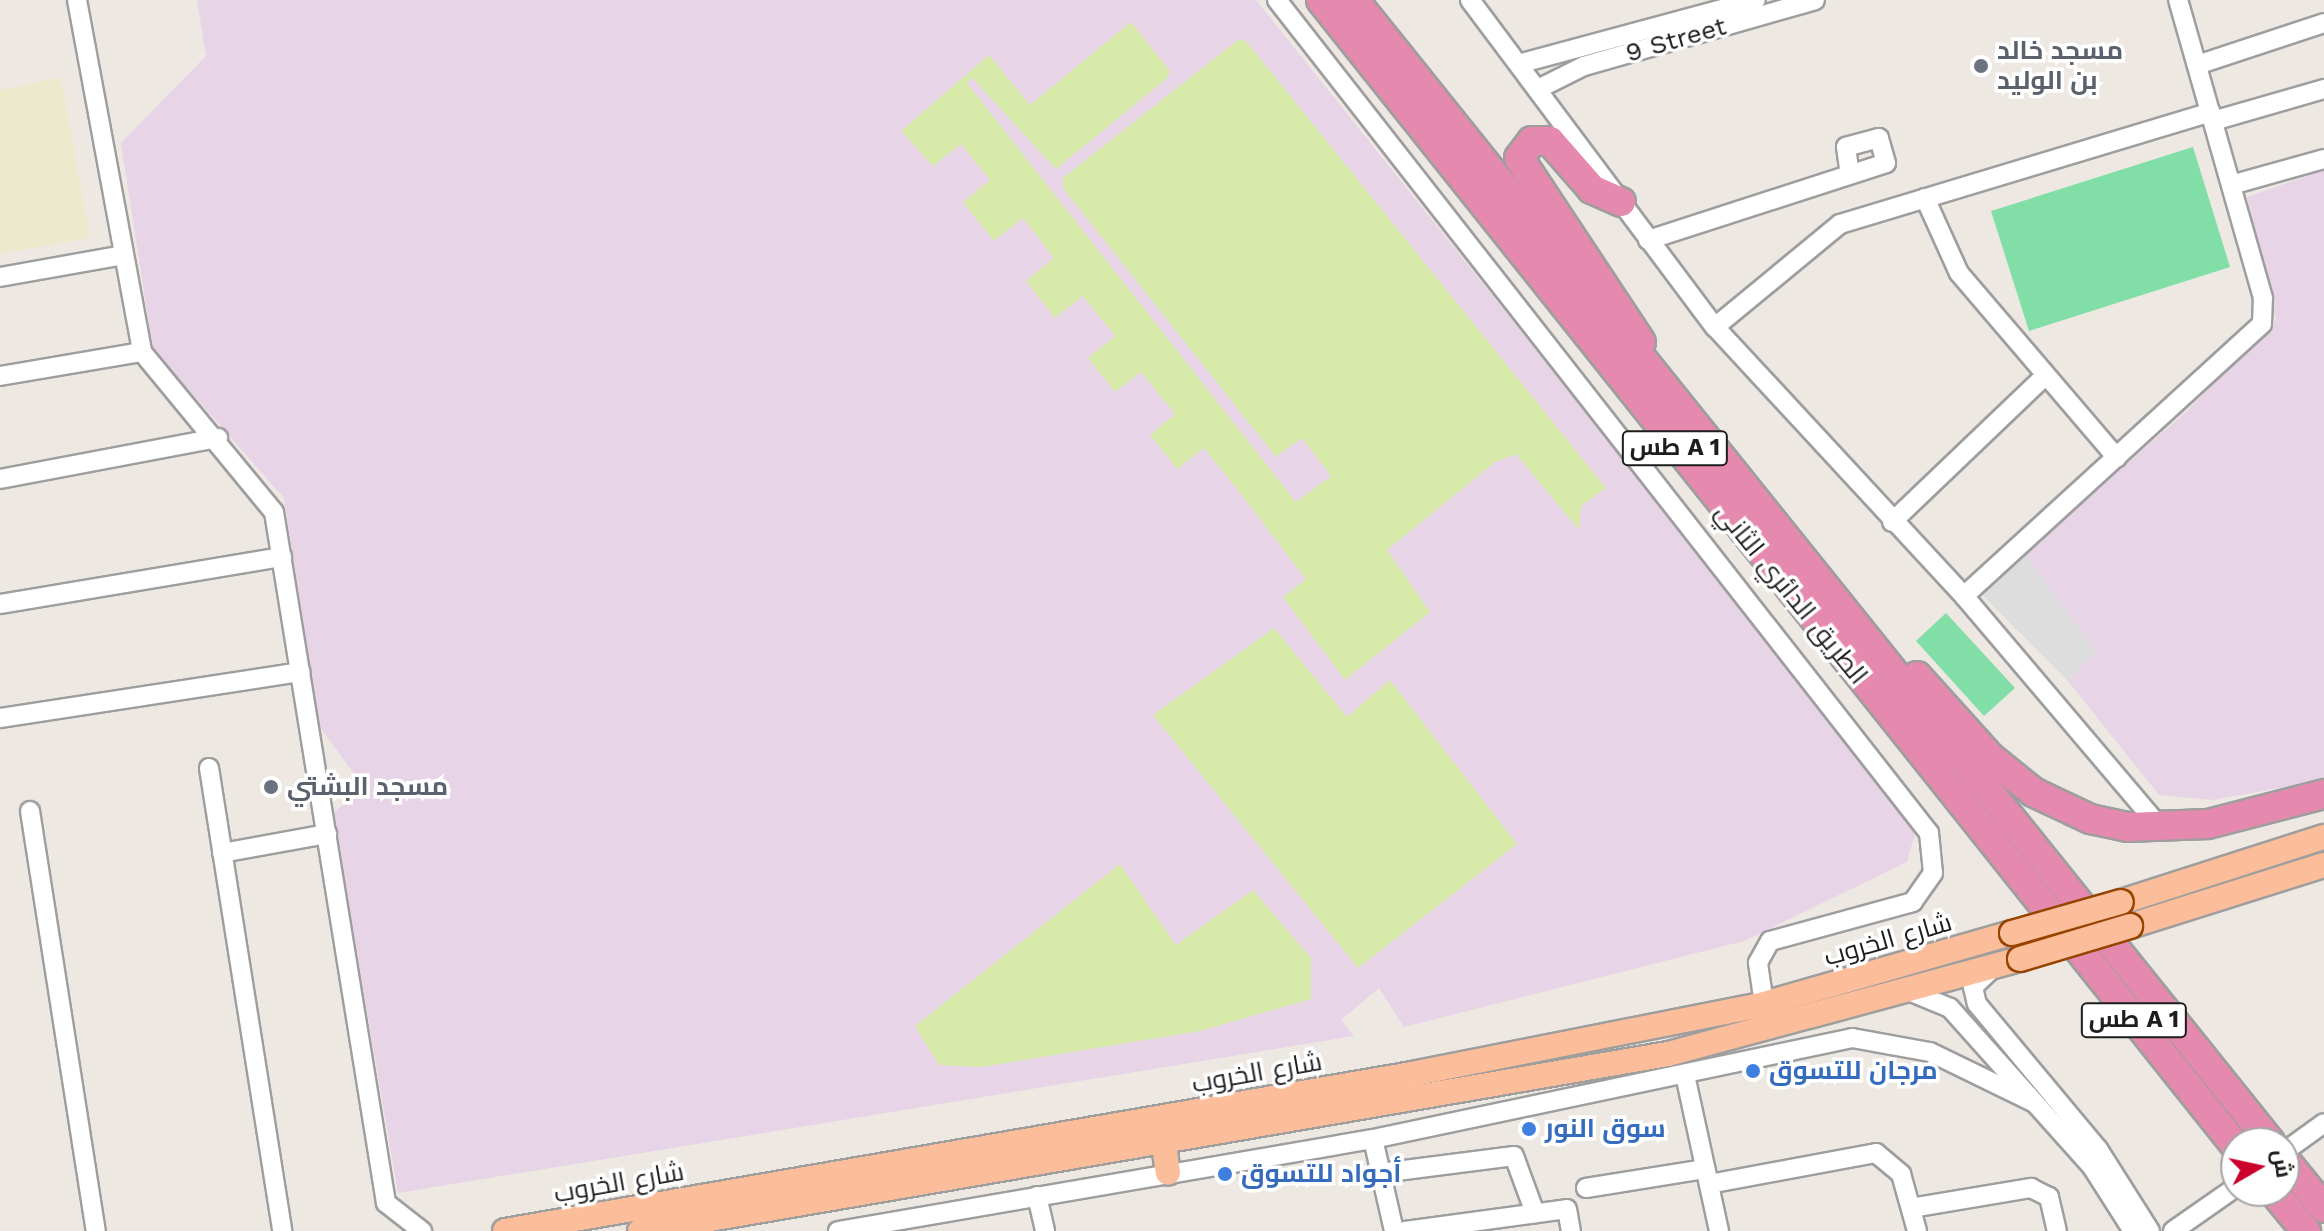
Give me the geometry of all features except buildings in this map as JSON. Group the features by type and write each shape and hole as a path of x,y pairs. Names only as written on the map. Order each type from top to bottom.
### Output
{"highway":[{"name":"الطريق الدائري الثاني","path":"1321,0 2221,1127"},
{"name":"الطريق الدائري الثاني","path":"1354,0 2258,1127"},
{"path":"1621,202 1592,189 1550,141 1532,141 1519,158 1554,219 1637,327 1648,370"},
{"path":"1793,551 1990,757 2033,792 2090,819 2161,828 2208,824 2324,794"},
{"path":"2300,1179 2324,1208"},
{"path":"2285,1207 2299,1225"}],"main road":[{"name":"شارع الخروب","path":"640,1231 1764,1004 2121,902 2324,837"},
{"name":"شارع الخروب","path":"505,1231 789,1207 1164,1145 1668,1054 1911,992 2324,865"},
{"path":"1164,1145 1168,1173"},
{"path":"747,1231 789,1207"}],"street":[{"path":"77,0 142,352 270,502 282,557 386,1203 422,1231"},
{"path":"1277,0 1929,833 1933,873 1913,902 1770,941 1758,963 1764,1004"},
{"path":"1470,0 1522,63 1648,240 1715,327 1892,522 1964,596 2161,828"},
{"name":"9 Street","path":"1522,63 1756,0"},
{"name":"9 Street","path":"1540,88 1584,66 1792,3 1815,0"},
{"path":"1964,596 2262,324 2263,298 2178,0"},
{"path":"2197,65 2324,23"},
{"path":"1715,327 1840,224 2212,116 2324,89"},
{"path":"2231,185 2324,159"},
{"path":"1648,240 1850,174"},
{"path":"1925,198 1959,273 2117,458"},
{"path":"0,277 123,255"},
{"path":"0,376 142,352"},
{"path":"1892,522 2045,376"},
{"path":"0,479 218,438"},
{"path":"0,604 282,557"},
{"path":"0,718 300,672"},
{"path":"209,768 282,1231"},
{"path":"30,811 96,1231"},
{"path":"222,853 327,834"},
{"path":"2010,962 1976,982 1977,1004 2105,1160 2150,1231"},
{"path":"1911,992 1943,1001 2092,1167 2133,1231"},
{"path":"838,1231 879,1228 1037,1196 1373,1139 1685,1075 1829,1041 1873,1039 1961,1063 2033,1102"},
{"path":"1685,1075 1719,1231"},
{"path":"2300,1140 2321,1125"},
{"path":"1373,1139 1394,1231"},
{"path":"1586,1188 1707,1176 1876,1153 1897,1166 1917,1231"},
{"path":"1381,1173 1514,1156 1529,1219"},
{"path":"1911,1208 2031,1188 2049,1197 2057,1231"},
{"path":"1037,1196 1045,1231"},
{"path":"2173,1231 2220,1199"},
{"path":"1405,1231 1529,1219 1567,1209 1571,1231"}],"shaded area":[{"path":"197,0 1256,0 1917,826 1907,862 1744,941 1404,1027 1379,988 1341,1020 1354,1036 398,1193 333,813 364,787 319,726 284,498 153,349 121,143 206,56"},
{"path":"61,77 90,238 0,254 0,90"},
{"path":"2324,170 2324,780 2212,800 2159,795 2068,681 2096,651 2024,554 2187,411 2276,320 2247,197"},
{"path":"2024,554 2096,651 2068,681 1980,593"}],"green space":[{"path":"1131,22 1170,71 1167,78 1056,169 972,78 967,83 1296,502 1331,476 1302,438 1276,457 1063,188 1063,178 1238,40 1246,41 1606,488 1581,506 1579,530 1516,454 1495,462 1387,550 1430,612 1345,680 1283,597 1306,579 1237,489 1204,448 1177,469 1150,435 1175,414 1141,372 1115,392 1088,358 1115,336 1083,296 1055,318 1026,281 1054,258 1023,218 994,241 963,202 990,180 961,144 933,166 901,131 989,55 1030,105"},
{"path":"2193,147 2230,267 2029,331 1991,211"},
{"path":"1946,613 2015,688 1984,716 1916,641"},
{"path":"1274,628 1347,717 1390,680 1517,844 1358,968 1153,715"},
{"path":"1120,864 1176,945 1253,890 1311,958 1311,999 1200,1031 981,1067 939,1065 915,1026"}],"place":[{"name":"مسجد خالد بن الوليد","path":"1981,66"},
{"name":"مسجد البشتي","path":"271,787"},
{"name":"مرجان للتسوق","path":"1753,1071"},
{"name":"سوق النور","path":"1529,1129"},
{"name":"أجواد للتسوق","path":"1225,1174"}]}
